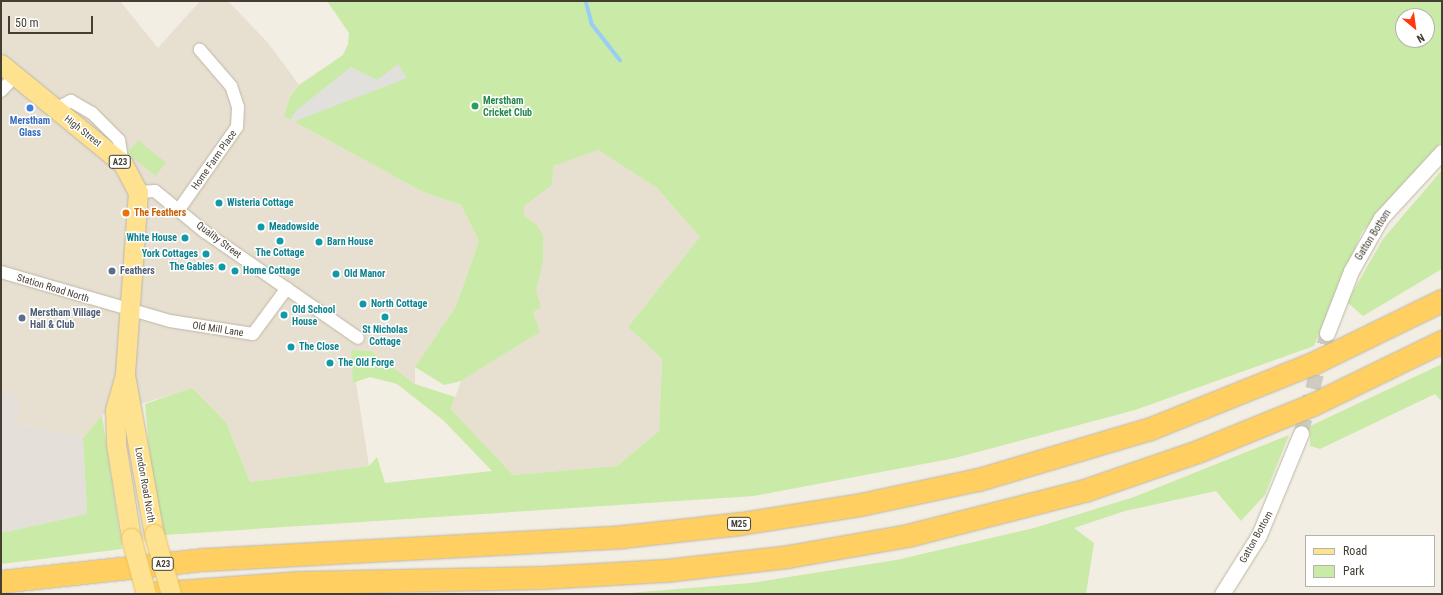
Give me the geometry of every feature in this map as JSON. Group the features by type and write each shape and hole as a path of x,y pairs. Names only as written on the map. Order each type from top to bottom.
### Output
{"highway":[{"name":"M25","path":"1,582 205,560 623,537 741,524 861,505 1000,474 1151,429 1308,366 1442,301"},
{"path":"152,594 299,583 543,578 666,571 788,557 900,538 1033,506 1191,454 1313,405 1442,342"}],"main road":[{"name":"High Street","path":"7,70 123,164 138,192 140,208 127,310"},
{"name":"London Road North","path":"127,310 125,375 154,534 171,594"},
{"name":"London Road North","path":"125,375 115,410 116,444 131,538 146,594"}],"street":[{"name":"Home Farm Place","path":"180,208 237,127 238,107 232,86 200,50"},
{"path":"1,91 7,70"},
{"name":"Gatton Bottom","path":"1327,333 1351,271 1377,225 1400,194 1442,152"},
{"name":"Quality Street","path":"138,192 155,191 180,208 205,232 358,338"},
{"name":"Station Road North","path":"1,272 127,310"},
{"name":"Old Mill Lane","path":"127,310 217,331 253,334 287,288"},
{"name":"Gatton Bottom","path":"1222,594 1259,534 1301,433"}],"shaded area":[{"path":"1,1 120,1 158,48 200,1 228,1 269,44 299,85 290,95 284,116 423,192 461,205 479,241 456,306 415,367 415,384 371,351 351,350 369,466 250,482 226,422 192,389 102,415 83,438 15,422 21,397 1,390"},
{"path":"398,64 407,78 293,122 290,120 297,110 351,67 377,80"},
{"path":"598,150 657,188 700,237 628,327 662,359 659,431 617,466 513,475 451,409 461,381 540,332 489,193 577,156"},
{"path":"1,390 21,397 15,422 83,438 87,514 1,533"}],"green space":[{"path":"327,1 1442,1 1442,141 1362,232 1314,346 1135,410 955,458 754,496 165,535 151,470 145,404 192,388 226,422 250,482 369,466 377,457 385,483 492,471 443,420 397,384 370,377 353,383 351,350 371,351 415,384 455,397 451,409 513,475 617,466 659,431 662,359 628,327 700,237 657,188 598,150 553,166 552,185 524,206 524,216 537,225 543,236 543,261 536,291 541,307 533,312 540,332 461,381 444,385 415,367 456,306 479,241 461,205 423,192 284,116 290,96 299,85 343,55 348,44 349,33"},
{"path":"138,140 166,163 155,176 127,153"},
{"path":"1442,170 1442,269 1363,316 1347,302 1383,239"},
{"path":"1442,364 1442,402 1435,394 1320,449 1310,446 1310,426"},
{"path":"102,415 122,549 1,564 1,533 87,514 83,438"},
{"path":"1289,435 1265,495 1241,521 1216,491 1125,511 1074,528 1094,543 1086,594 616,594 751,583 896,560 1034,528 1134,497"}],"waterway":[{"path":"586,1 592,24 620,60"}],"tunnel":[{"path":"1301,433 1327,333"}],"place":[{"name":"Merstham Cricket Club","path":"475,106"},
{"name":"Merstham Glass","path":"30,108"},
{"name":"Wisteria Cottage","path":"219,203"},
{"name":"The Feathers","path":"126,213"},
{"name":"Meadowside","path":"261,227"},
{"name":"White House","path":"185,238"},
{"name":"The Cottage","path":"280,241"},
{"name":"Barn House","path":"319,242"},
{"name":"York Cottages","path":"206,254"},
{"name":"The Gables","path":"222,267"},
{"name":"Feathers","path":"112,271"},
{"name":"Home Cottage","path":"235,271"},
{"name":"Old Manor","path":"336,274"},
{"name":"North Cottage","path":"363,304"},
{"name":"Old School House","path":"284,315"},
{"name":"St Nicholas Cottage","path":"385,317"},
{"name":"Merstham Village Hall & Club","path":"22,318"},
{"name":"The Close","path":"291,347"},
{"name":"The Old Forge","path":"330,363"}]}
